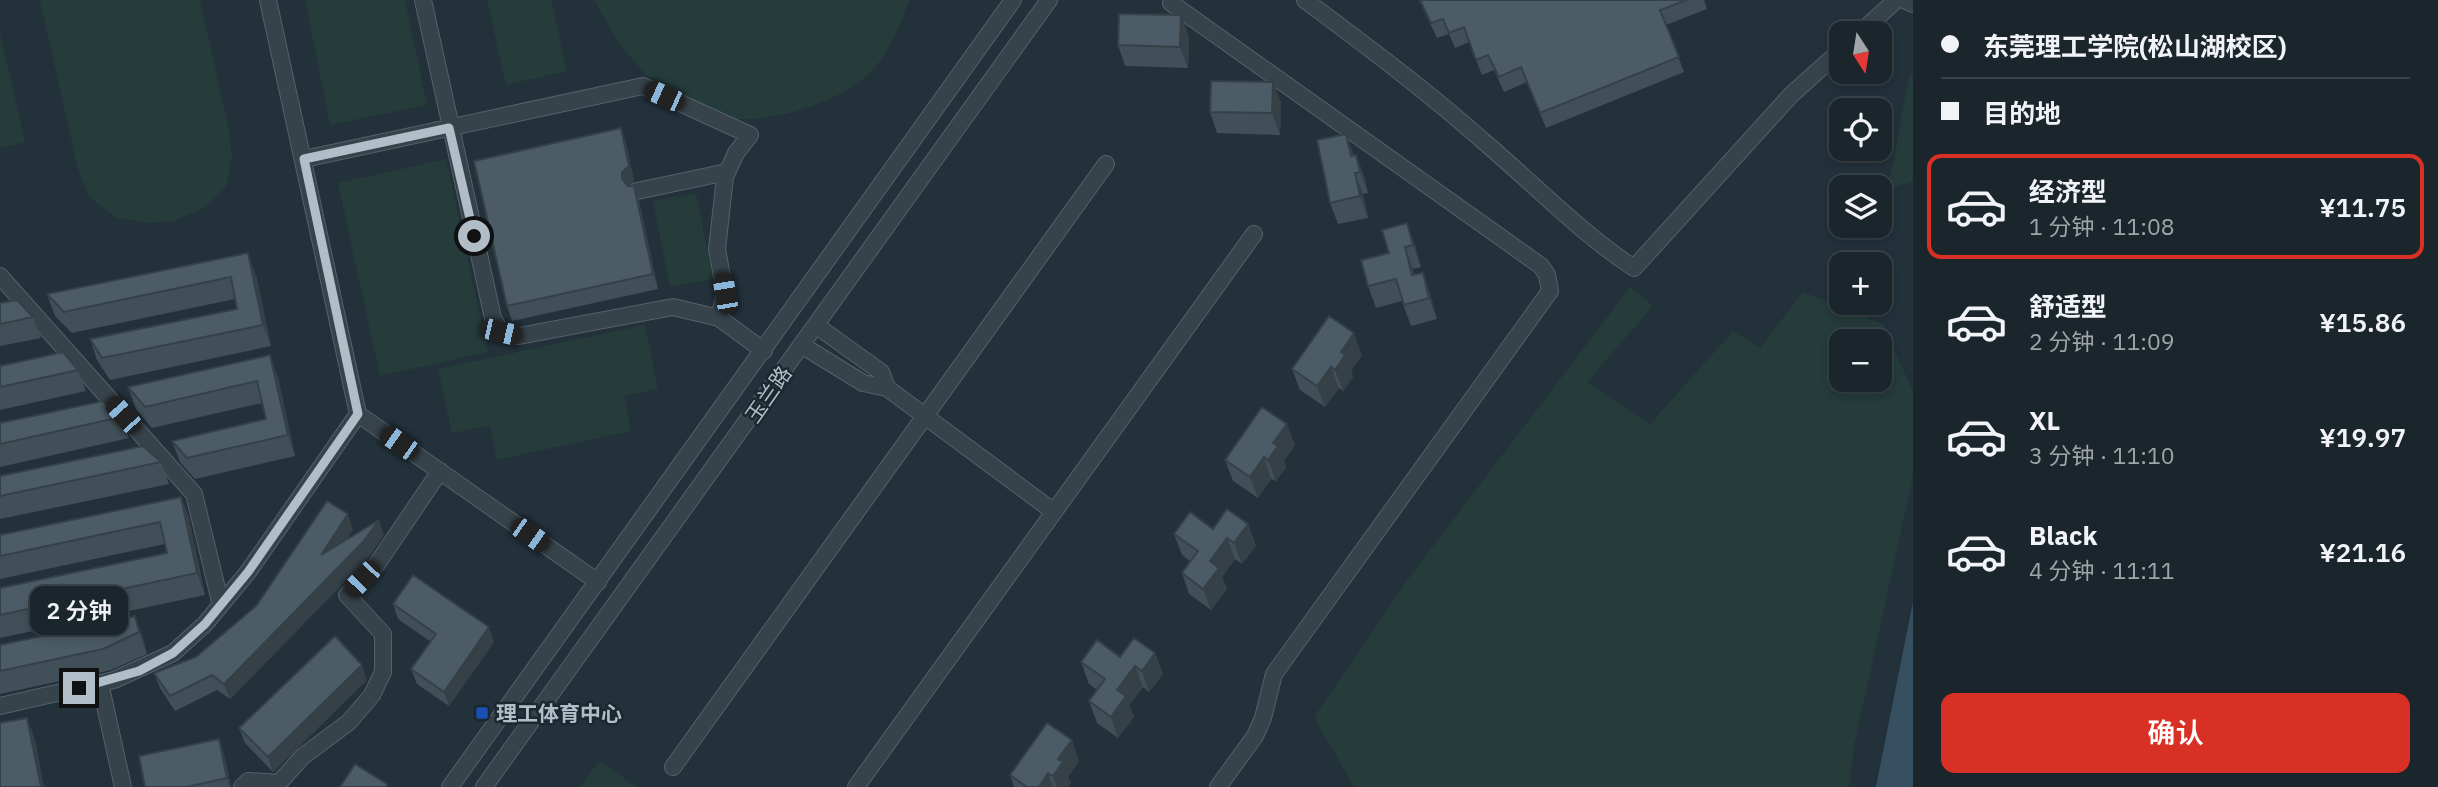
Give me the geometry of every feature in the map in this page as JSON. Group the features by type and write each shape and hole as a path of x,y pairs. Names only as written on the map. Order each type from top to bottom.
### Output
{"street":[{"path":"268,0 358,414 598,582"},
{"path":"423,0 449,128 493,318 501,332 519,336 673,307 719,318 764,351"},
{"name":"玉兰路","path":"450,787 1013,0"},
{"name":"玉兰路","path":"484,787 1049,0"},
{"path":"1305,0 1417,85 1521,173 1580,230 1634,268 1791,96 1829,61"},
{"path":"1873,21 1896,0"},
{"path":"1905,0 1913,4"},
{"path":"1171,3 1541,266 1547,275 1550,291 1274,674 1263,718 1255,736 1218,787"},
{"path":"304,159 643,86 750,135 736,153 727,172 717,249 725,293 719,318"},
{"path":"673,767 927,418 1106,164"},
{"path":"637,191 727,172"},
{"path":"856,787 1254,234"},
{"path":"0,276 194,494 221,605"},
{"path":"817,326 881,372 887,388"},
{"path":"803,346 863,383 887,388 1053,511"},
{"path":"0,706 100,683 139,671 173,653 221,605 248,572 358,414"},
{"path":"242,787 248,780 279,783 302,757 349,722 372,695 383,672 383,634 347,595 377,564 440,471"},
{"path":"100,683 123,787"}],"green space":[{"path":"40,0 200,0 229,131 232,158 226,186 206,207 174,221 147,223 117,218 88,196 77,165"},
{"path":"305,0 405,0 427,105 330,125"},
{"path":"487,0 551,0 567,71 506,85"},
{"path":"595,0 909,0 889,48 869,74 856,85 801,110 741,119 703,112 664,90 646,74 617,39"},
{"path":"0,32 25,142 0,148"},
{"path":"1913,73 1913,182 1892,188 1891,175 1909,77"},
{"path":"446,159 488,352 380,376 338,183"},
{"path":"696,193 713,279 670,287 653,201"},
{"path":"1630,287 1653,306 1587,382 1650,424 1733,331 1760,348 1803,292 1829,302 1829,315 1860,315 1883,324 1885,329 1829,329 1829,392 1892,392 1892,344 1913,392 1913,476 1854,746 1849,787 1354,787 1314,717 1405,583"},
{"path":"645,325 658,389 624,396 631,431 497,460 490,426 452,433 438,369"},
{"path":"600,760 636,787 580,787"}],"water":[{"path":"1913,602 1913,787 1876,787"}],"building":[{"path":"1420,0 1687,0 1660,10 1679,57 1540,113 1521,67 1499,77 1488,55 1476,60 1464,27 1449,33 1443,19 1431,23"},
{"path":"1119,14 1181,15 1180,47 1118,45"},
{"path":"1211,81 1273,82 1272,113 1210,112"},
{"path":"621,128 629,166 622,172 622,179 628,186 634,186 653,274 507,306 474,161"},
{"path":"1346,134 1351,156 1356,155 1360,172 1355,173 1360,196 1330,203 1317,140"},
{"path":"1407,223 1413,245 1405,247 1412,275 1423,273 1429,298 1404,305 1396,279 1368,286 1361,260 1389,253 1382,230"},
{"path":"248,253 263,325 102,358 90,339 237,309 231,277 64,312 47,294"},
{"path":"17,300 33,317 0,324 0,303"},
{"path":"1329,316 1354,333 1341,352 1345,355 1335,370 1331,367 1317,386 1292,369"},
{"path":"63,352 78,370 0,387 0,366"},
{"path":"270,355 288,435 187,458 172,441 266,419 257,381 145,407 128,387"},
{"path":"103,401 121,417 0,444 0,423"},
{"path":"1262,407 1287,424 1273,443 1278,446 1268,460 1264,457 1250,477 1225,460"},
{"path":"143,446 161,462 0,496 0,476"},
{"path":"181,497 197,573 0,615 0,588 167,553 160,522 0,556 0,535"},
{"path":"327,501 348,514 321,555 379,520 363,542 224,684 212,675 170,696 154,673 196,657 256,606"},
{"path":"1227,509 1248,524 1234,543 1227,538 1210,561 1219,568 1203,589 1182,573 1198,551 1174,534 1190,512 1213,529"},
{"path":"413,575 489,627 444,692 411,669 436,634 393,604"},
{"path":"135,616 139,632 103,649 0,671 0,645"},
{"path":"335,636 362,665 268,757 239,728"},
{"path":"1134,638 1155,653 1142,671 1135,666 1117,690 1126,696 1111,717 1089,701 1105,679 1081,662 1097,640 1120,657"},
{"path":"27,718 41,787 0,787 0,723"},
{"path":"1047,723 1072,740 1058,759 1063,762 1053,776 1048,773 1039,787 1027,787 1010,775"},
{"path":"219,739 227,778 186,787 145,787 139,756"},
{"path":"355,764 387,784 386,787 340,787"}],"place":[{"name":"理工体育中心","path":"482,713"}],"route":[{"path":"79,688 139,671 173,653 205,624 248,572 358,414 304,159 449,128 474,236"}]}
